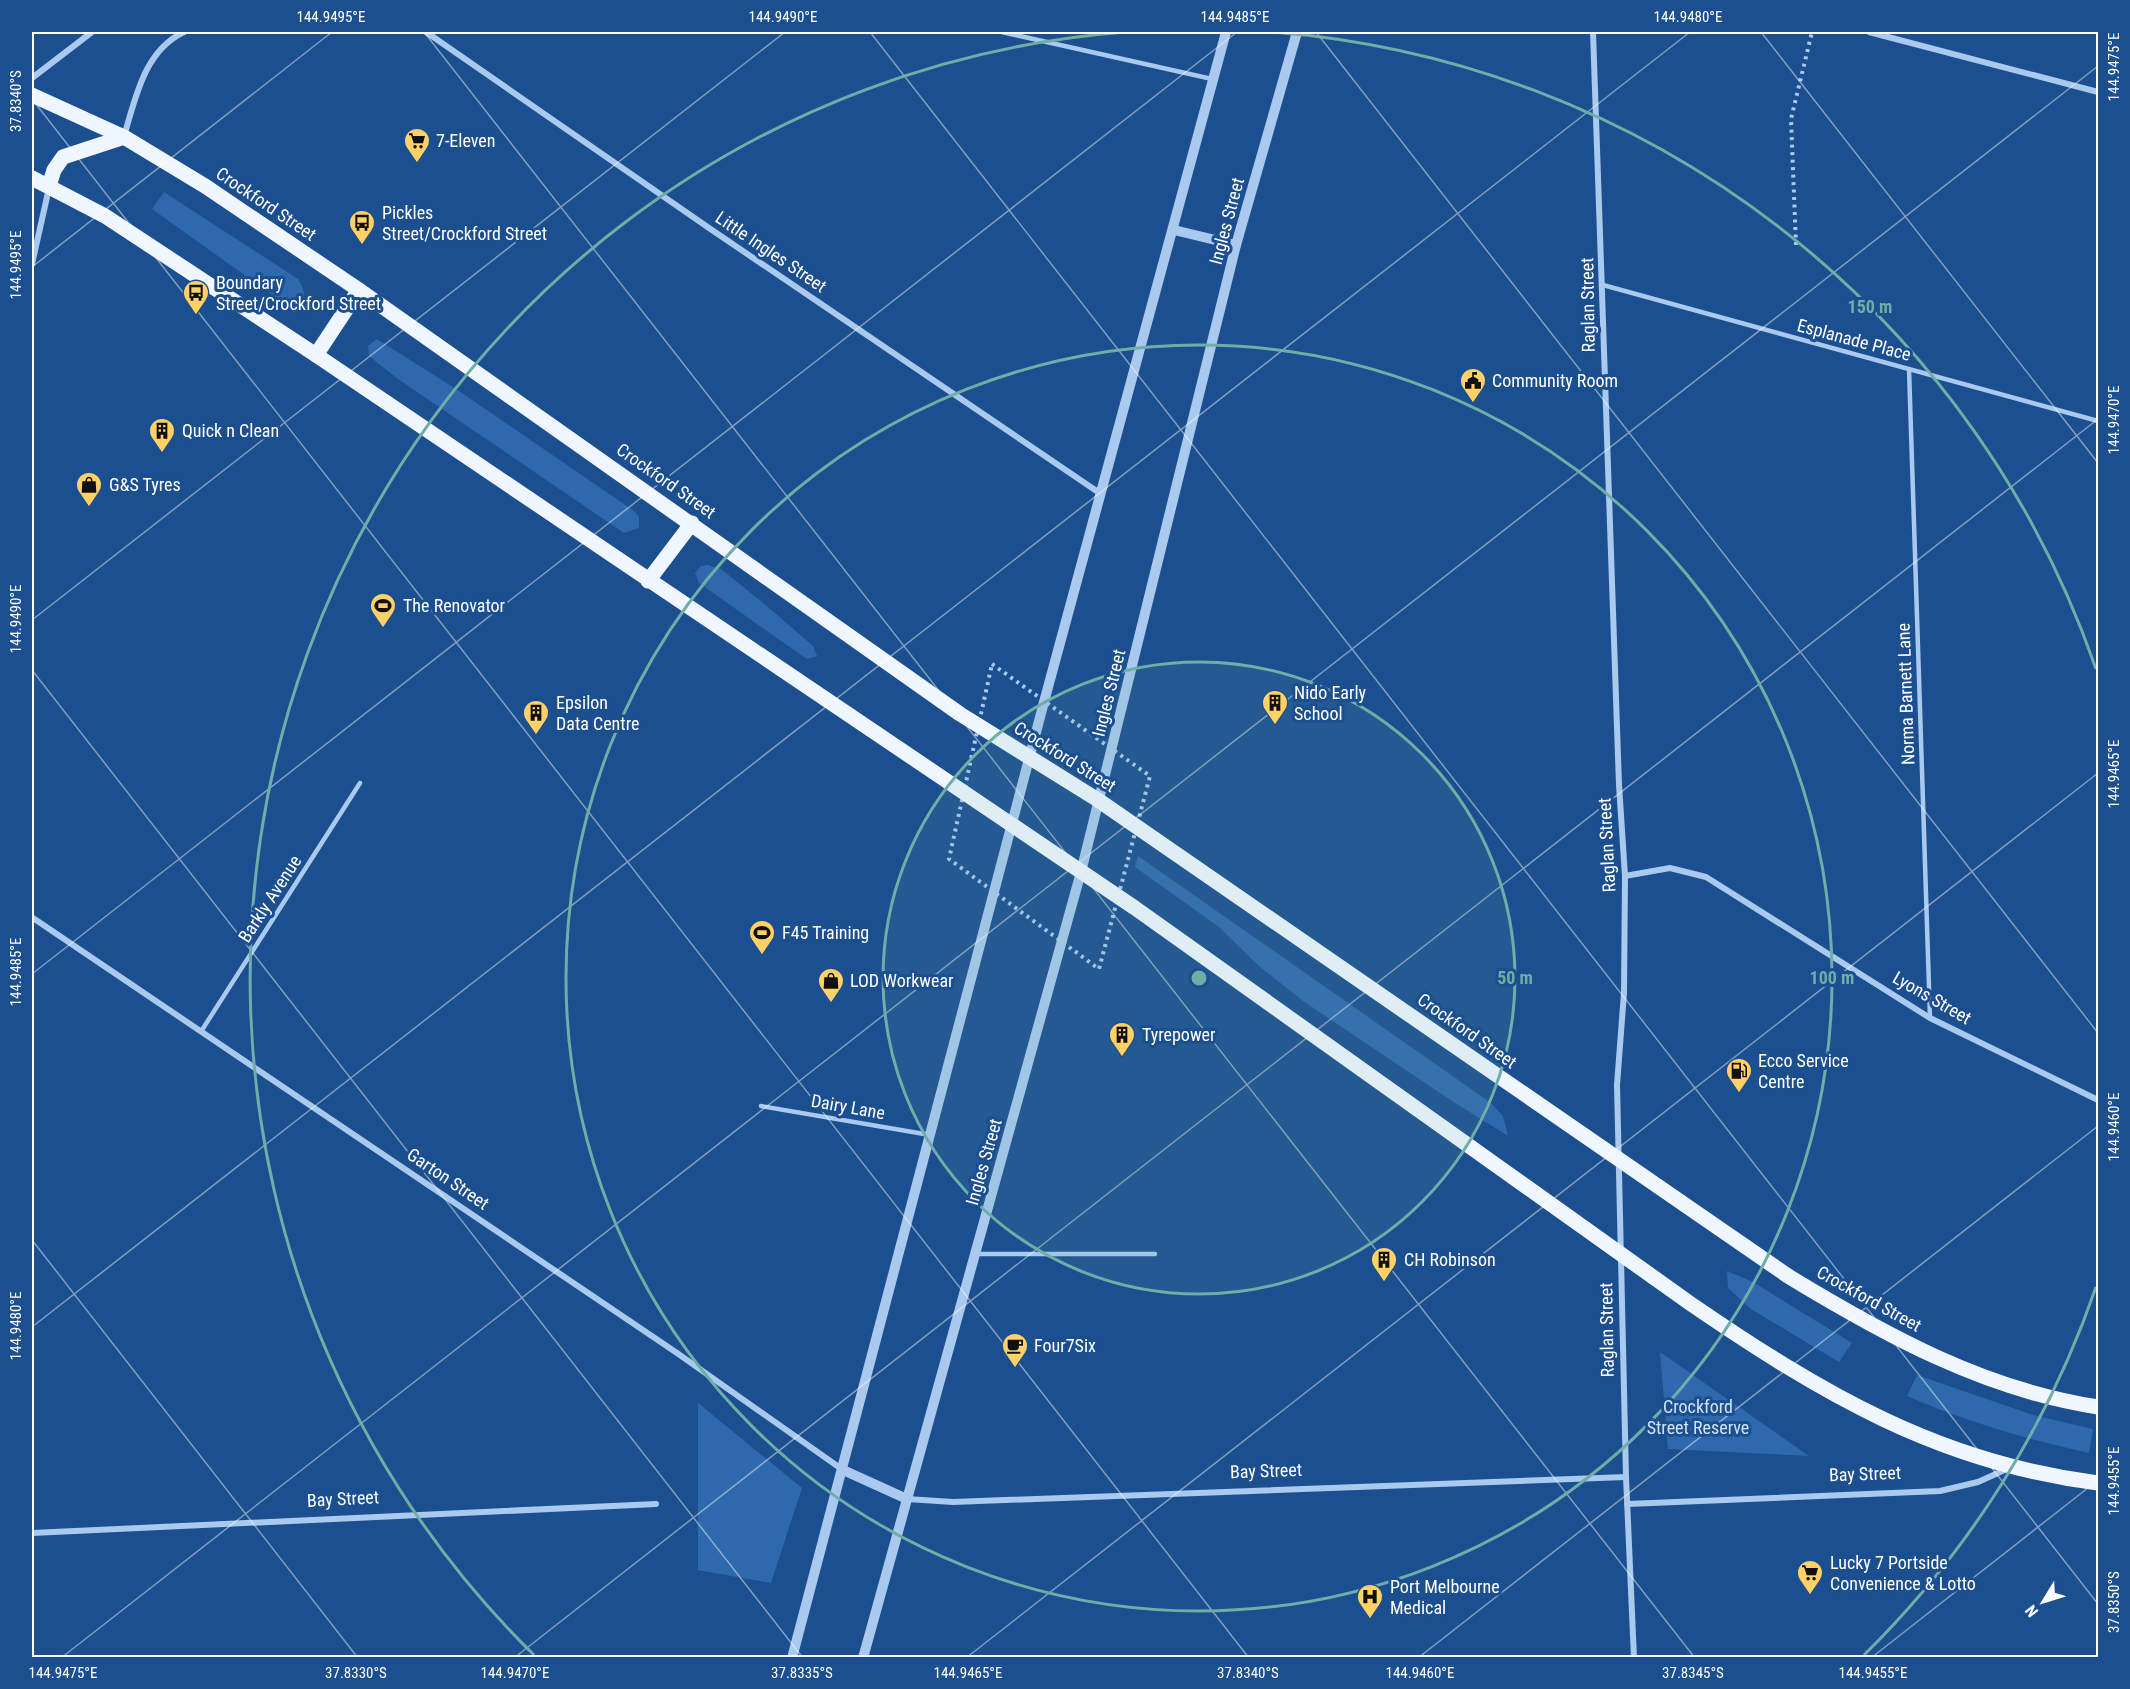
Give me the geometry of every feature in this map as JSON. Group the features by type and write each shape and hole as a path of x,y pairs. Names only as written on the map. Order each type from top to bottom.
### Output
{"main road":[{"name":"Crockford Street","path":"32,95 124,137 205,186 359,290 960,714 1098,800 1788,1276 1862,1321 1971,1374 2020,1390 2098,1407"},
{"path":"50,186 54,170 63,158 96,144 124,137"},
{"path":"32,178 105,216 316,355 1081,872 1621,1251 1735,1334 1839,1399 1939,1444 2043,1475 2098,1483"},
{"path":"316,355 359,290"},
{"path":"648,581 692,523"}],"street":[{"path":"32,78 92,32"},
{"path":"124,137 141,82 152,59 169,41 184,32"},
{"name":"Little Ingles Street","path":"426,32 1101,494"},
{"path":"792,1658 1013,826 1029,758 1226,32"},
{"name":"Ingles Street","path":"863,1658 1081,872 1236,245 1297,32"},
{"name":"Raglan Street","path":"1593,32 1619,773 1625,876 1624,993 1617,1070 1626,1477 1634,1658"},
{"path":"1869,32 2098,92"},
{"path":"32,264 50,186"},
{"path":"1174,230 1236,245"},
{"name":"Lyons Street","path":"1625,876 1670,868 1706,877 1930,1018 2098,1100"},
{"name":"Garton Street","path":"33,918 677,1353 843,1470"},
{"name":"Bay Street","path":"1627,1504 1940,1491 1978,1482 2013,1467"},
{"path":"843,1470 907,1499"},
{"name":"Bay Street","path":"907,1499 954,1502 1626,1477"},
{"name":"Bay Street","path":"32,1533 656,1504"}],"lane":[{"path":"1002,32 1212,78"},
{"name":"Esplanade Place","path":"1603,285 2098,421"},
{"name":"Norma Barnett Lane","path":"1909,369 1930,1018"},
{"name":"Barkly Avenue","path":"202,1030 360,783"},
{"name":"Dairy Lane","path":"761,1106 930,1136"},
{"path":"975,1254 1155,1254"}],"path":[{"path":"1796,245 1791,119 1812,32"}],"green space":[{"path":"164,192 298,279 303,290 303,300 296,305 278,299 152,209"},
{"path":"377,339 459,391 634,511 639,517 639,528 624,533 398,379 369,356 368,346"},
{"path":"708,565 721,569 768,607 813,646 817,656 807,659 699,583 695,573 701,566"},
{"path":"1138,856 1491,1103 1503,1116 1508,1136 1303,1001 1259,966 1219,927 1135,867"},
{"path":"1727,1271 1753,1282 1852,1343 1839,1362 1751,1309 1728,1288"},
{"name":"Crockford Street Reserve","path":"1660,1352 1809,1456 1668,1449"},
{"path":"1917,1375 2033,1415 2093,1429 2089,1453 1997,1429 1907,1396"},
{"path":"698,1403 802,1488 771,1583 698,1570"}],"place":[{"name":"7-Eleven","path":"417,164"},
{"name":"Pickles Street/Crockford Street","path":"362,246"},
{"name":"Boundary Street/Crockford Street","path":"196,316"},
{"name":"Community Room","path":"1473,404"},
{"name":"Quick n Clean","path":"162,454"},
{"name":"G&S Tyres","path":"89,508"},
{"name":"The Renovator","path":"383,629"},
{"name":"Nido Early School","path":"1275,726"},
{"name":"Epsilon Data Centre","path":"536,736"},
{"name":"F45 Training","path":"762,956"},
{"name":"LOD Workwear","path":"831,1004"},
{"name":"Tyrepower","path":"1122,1058"},
{"name":"Ecco Service Centre","path":"1739,1094"},
{"name":"CH Robinson","path":"1384,1283"},
{"name":"Four7Six","path":"1015,1369"},
{"name":"Lucky 7 Portside Convenience & Lotto","path":"1810,1596"},
{"name":"Port Melbourne Medical","path":"1370,1620"}]}
